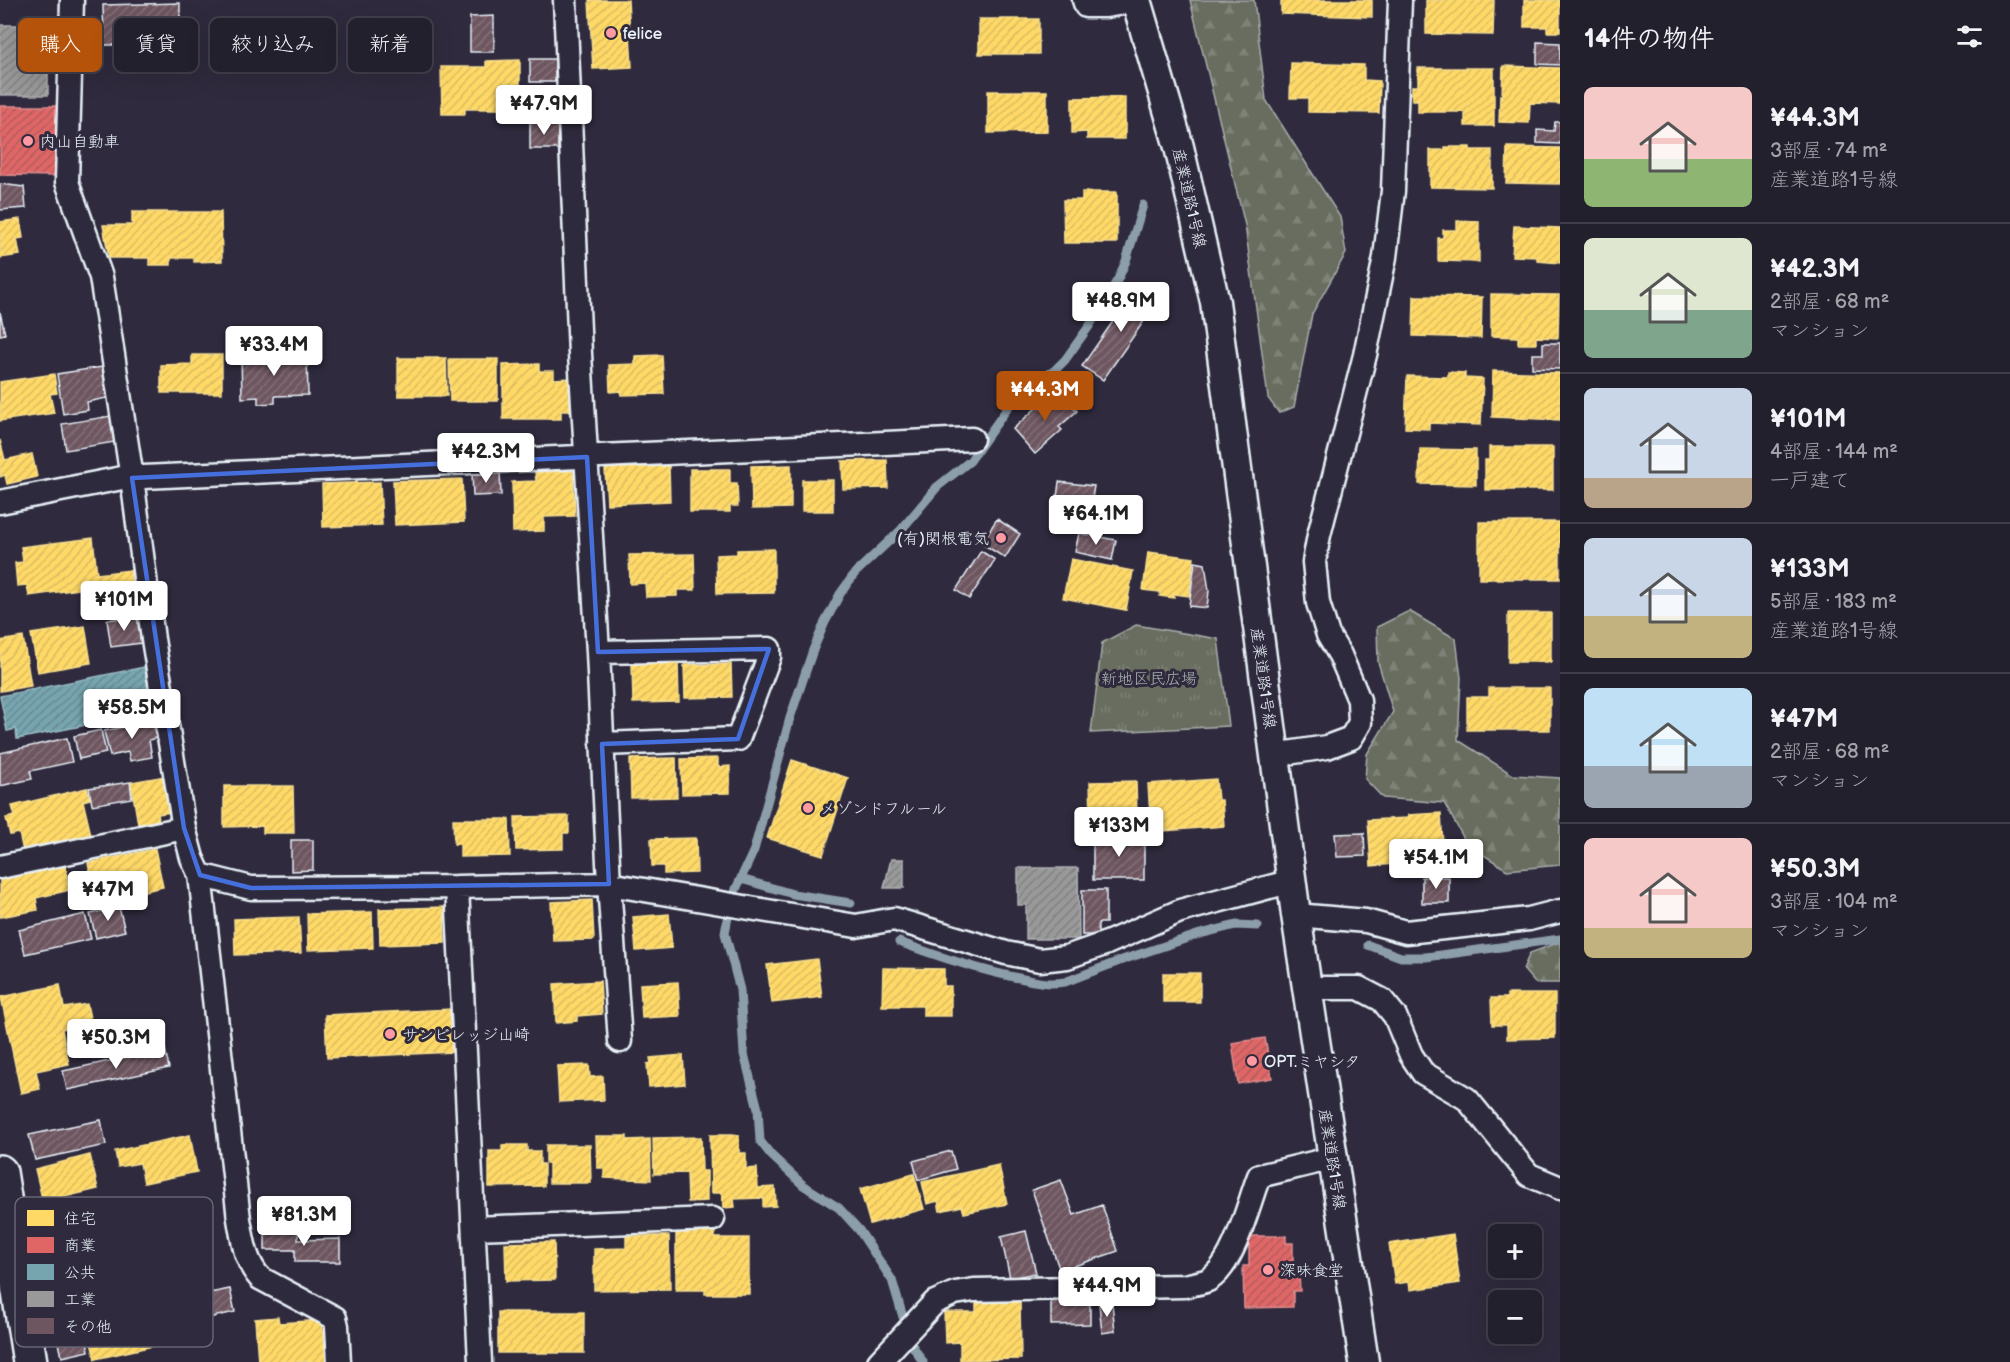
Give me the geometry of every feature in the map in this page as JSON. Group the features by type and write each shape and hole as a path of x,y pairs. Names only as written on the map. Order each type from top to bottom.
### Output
{"highway":[{"path":"0,1172 15,1267"},
{"path":"28,1347 30,1362"}],"street":[{"path":"72,0 67,182 101,277 132,478 153,639 184,828 192,858 200,875 238,1219 245,1254 251,1268 260,1278 335,1318 339,1362"},
{"path":"565,0 580,354 609,884 620,1041"},
{"path":"1084,0 1086,6 1106,6 1136,0"},
{"name":"産業道路1号線","path":"1136,0 1179,147 1215,302 1296,915 1364,1362"},
{"path":"1274,754 1328,747 1350,738 1360,723 1359,700 1340,655 1328,635 1317,603 1314,562 1365,355 1385,257 1393,190 1400,0"},
{"path":"0,502 122,478 972,439"},
{"path":"598,652 769,649 770,657 738,739 602,744"},
{"path":"0,867 184,828"},
{"path":"200,875 251,888 609,884 856,926 894,919 1006,953 1040,960 1067,957 1107,943 1180,911 1292,880"},
{"path":"457,887 480,1362"},
{"path":"1296,915 1366,921 1406,932 1529,919 1560,911"},
{"path":"1308,988 1359,988 1382,1000 1395,1016 1411,1055 1423,1073 1467,1099 1529,1175 1560,1188"},
{"path":"879,1362 935,1302 955,1293 974,1290 1185,1286 1207,1280 1220,1271 1232,1253 1259,1176 1333,1158"},
{"path":"474,1228 713,1219"}],"highlighted area":[{"path":"587,457 598,652 769,649 738,739 602,744 609,884 251,888 200,875 184,828 132,478"}],"green space":[{"path":"1190,0 1254,0 1266,100 1340,217 1346,253 1312,314 1294,407 1279,413 1268,398 1245,225"},
{"path":"1409,611 1456,639 1461,678 1458,740 1513,775 1560,778 1560,865 1507,870 1467,844 1444,803 1383,798 1365,779 1367,754 1393,712 1378,662 1377,627"},
{"name":"新地区民広場","path":"1136,625 1218,639 1229,726 1091,733 1102,643"},
{"path":"1560,942 1560,983 1535,983 1523,969 1530,953"}],"building: 住宅":[{"name":"felice","path":"589,0 628,0 632,67 593,69"},
{"path":"1281,0 1372,0 1372,17 1281,14"},
{"path":"1426,0 1494,0 1493,35 1426,34"},
{"path":"1524,0 1560,0 1560,32 1547,32 1547,27 1524,27"},
{"path":"979,19 1039,19 1039,54 979,54"},
{"path":"520,60 520,86 516,86 516,109 465,109 465,114 442,114 441,67 486,67 486,61"},
{"path":"1291,63 1364,65 1364,80 1380,81 1379,113 1308,112 1308,98 1290,98"},
{"path":"1503,66 1560,68 1560,104 1530,103 1529,123 1499,122"},
{"path":"1418,68 1494,68 1494,126 1465,126 1465,112 1418,112 1418,100 1412,100 1412,86 1418,86"},
{"path":"988,91 1047,91 1047,132 988,133"},
{"path":"1125,97 1125,139 1087,139 1087,132 1072,133 1072,98"},
{"path":"1445,147 1492,150 1492,188 1430,187 1430,150 1445,150"},
{"path":"1507,147 1560,148 1560,184 1506,183"},
{"path":"1082,192 1117,192 1117,243 1064,243 1063,200 1082,200"},
{"path":"132,212 221,212 222,261 194,262 194,258 171,258 171,265 149,265 149,258 109,258 103,225 132,225"},
{"path":"20,219 23,238 17,239 20,255 0,258 0,222"},
{"path":"1457,221 1479,222 1479,262 1438,261 1438,238 1443,238 1443,230 1457,230"},
{"path":"1514,226 1560,228 1560,263 1537,261 1537,257 1512,256"},
{"path":"1491,294 1559,295 1558,338 1536,337 1536,344 1518,344 1518,337 1491,336"},
{"path":"1414,296 1482,297 1481,338 1413,336"},
{"path":"192,355 222,355 222,393 161,393 161,365 192,364"},
{"path":"662,355 664,394 621,395 621,391 610,392 609,365 635,364 635,356"},
{"path":"398,358 446,358 447,396 398,396"},
{"path":"449,359 498,359 498,401 450,401"},
{"path":"539,364 539,371 554,371 554,379 571,378 572,411 561,411 561,419 503,419 503,365"},
{"path":"1493,371 1560,373 1560,420 1492,417"},
{"path":"1448,372 1465,373 1465,378 1483,379 1481,425 1429,423 1429,429 1405,428 1407,376 1448,377"},
{"path":"54,374 57,393 50,394 54,413 0,421 0,382"},
{"path":"0,440 5,460 32,454 37,477 7,484 5,475 0,477"},
{"path":"1489,447 1553,447 1553,490 1485,490 1485,460 1489,460"},
{"path":"1420,449 1476,450 1476,485 1419,484"},
{"path":"887,460 888,488 843,489 842,461"},
{"path":"791,465 791,508 752,509 751,466"},
{"path":"669,466 670,501 607,504 605,469"},
{"path":"690,469 730,469 730,483 737,483 738,506 730,506 730,512 690,512"},
{"path":"573,471 575,516 544,517 544,531 513,532 512,482 536,481 535,472"},
{"path":"462,479 464,522 395,525 393,481"},
{"path":"802,480 833,480 833,511 802,511"},
{"path":"380,482 382,525 323,527 322,484"},
{"path":"1479,522 1560,522 1560,579 1479,579"},
{"path":"93,538 97,574 130,570 133,596 89,601 87,588 29,596 27,585 17,586 15,563 23,562 21,547"},
{"path":"774,549 774,593 717,594 716,555 737,554 737,550"},
{"path":"1148,552 1194,558 1189,596 1174,594 1174,598 1160,596 1160,592 1143,590"},
{"path":"694,554 695,590 677,590 677,596 646,597 645,583 630,584 629,555"},
{"path":"1071,559 1133,571 1126,610 1063,598"},
{"path":"1508,613 1551,613 1551,662 1508,662"},
{"path":"85,626 91,663 38,672 31,634"},
{"path":"23,637 31,686 0,691 0,641"},
{"path":"678,663 679,702 633,703 632,664"},
{"path":"731,664 732,697 685,698 684,665"},
{"path":"1489,688 1550,688 1550,730 1467,730 1467,697 1489,697"},
{"path":"676,758 677,797 631,798 630,759"},
{"path":"718,758 718,767 730,766 730,793 682,794 681,759"},
{"name":"メゾンドフルール","path":"792,760 848,778 823,855 767,838"},
{"path":"165,776 171,812 158,814 159,820 138,824 131,782"},
{"path":"1216,779 1218,800 1222,800 1224,826 1151,832 1148,784"},
{"path":"1136,781 1137,816 1091,817 1090,782"},
{"path":"224,786 293,786 294,833 263,833 263,826 224,827"},
{"path":"87,788 90,799 83,801 91,835 23,851 19,833 10,835 6,818 15,816 12,806"},
{"path":"1441,813 1444,861 1417,863 1417,859 1395,860 1395,864 1371,866 1368,820 1408,818 1408,815"},
{"path":"569,816 569,833 563,833 563,849 516,850 515,817"},
{"path":"453,819 509,819 510,856 460,857 460,844 454,844"},
{"path":"696,838 697,873 664,874 664,866 652,866 651,839"},
{"path":"155,849 163,887 96,902 88,863"},
{"path":"64,860 70,890 36,898 38,910 0,917 0,874"},
{"path":"592,900 594,940 553,941 551,902"},
{"path":"444,907 445,943 380,945 379,909"},
{"path":"372,912 373,948 308,950 307,914"},
{"path":"669,914 672,948 636,951 633,917"},
{"path":"299,917 301,953 235,955 234,919"},
{"path":"817,959 822,997 772,1003 767,965"},
{"path":"883,968 944,969 944,986 951,986 951,1016 923,1016 923,1006 882,1006"},
{"path":"1163,973 1200,973 1200,1002 1163,1002"},
{"path":"600,981 602,1014 577,1016 577,1021 556,1023 554,984"},
{"path":"678,982 680,1016 642,1018 640,984"},
{"path":"60,985 64,1008 87,1004 91,1023 62,1029 69,1064 36,1071 40,1089 21,1093 1,997"},
{"path":"1507,994 1555,994 1555,1038 1507,1039 1507,1025 1492,1025 1491,998 1507,998"},
{"name":"サンビレッジ山崎","path":"452,1009 454,1052 327,1058 325,1015"},
{"path":"683,1055 685,1084 649,1087 647,1064 651,1063 650,1058"},
{"path":"589,1065 590,1077 603,1076 604,1100 559,1102 557,1066"},
{"path":"190,1135 197,1172 144,1183 140,1163 118,1167 115,1151"},
{"path":"710,1135 739,1135 739,1153 746,1153 746,1169 757,1168 758,1188 775,1187 776,1206 763,1207 763,1198 734,1199 735,1207 723,1208 722,1193 711,1193"},
{"path":"596,1136 627,1136 627,1140 650,1139 651,1180 604,1178 604,1168 597,1168"},
{"path":"701,1137 702,1171 707,1171 707,1201 688,1202 687,1173 654,1174 653,1138"},
{"path":"502,1145 527,1145 527,1151 540,1151 540,1164 544,1164 544,1186 489,1187 489,1151 502,1151"},
{"path":"546,1145 590,1145 591,1183 549,1183"},
{"path":"90,1155 98,1189 64,1197 42,1197 35,1169"},
{"path":"999,1165 1007,1204 964,1213 962,1206 940,1211 938,1201 927,1204 922,1182"},
{"path":"914,1174 924,1209 870,1224 860,1189"},
{"path":"676,1232 715,1232 715,1238 749,1238 749,1294 705,1294 705,1290 676,1290"},
{"path":"1453,1234 1460,1283 1410,1290 1409,1282 1395,1284 1389,1244"},
{"path":"626,1236 669,1236 670,1289 594,1290 594,1249 626,1248"},
{"path":"554,1242 555,1280 506,1281 505,1243"},
{"path":"976,1300 1020,1300 1021,1359 960,1360 960,1342 945,1343 944,1312 976,1312"},
{"path":"498,1312 584,1312 584,1353 498,1353"},
{"path":"278,1317 279,1323 322,1320 326,1362 258,1362 255,1319"},
{"path":"92,1347 149,1347 95,1359"}],"building: 商業":[{"name":"内山自動車","path":"0,106 57,106 56,176 0,175"},
{"name":"OPT.ミヤシタ","path":"1265,1038 1272,1078 1238,1084 1232,1043"},
{"name":"深味食堂","path":"1249,1236 1286,1236 1286,1243 1293,1243 1293,1274 1299,1274 1300,1291 1293,1291 1293,1307 1244,1308 1243,1266 1249,1266"}],"building: 公共":[{"path":"145,667 155,711 17,739 16,729 7,731 0,696"}],"building: 工業":[{"path":"0,25 18,25 18,72 48,72 48,95 0,95"},
{"path":"891,859 904,859 904,888 884,888"},
{"path":"1018,868 1078,868 1079,939 1026,939 1026,905 1018,905"}],"building: その他":[{"path":"180,3 180,18 114,18 114,45 104,45 103,5"},
{"path":"494,16 494,52 470,52 470,17"},
{"path":"1537,42 1560,43 1560,65 1537,64"},
{"path":"530,59 555,59 555,82 530,82"},
{"path":"530,122 558,122 558,149 530,149"},
{"path":"1555,122 1560,122 1560,144 1537,143 1537,130 1554,131"},
{"path":"0,184 24,187 26,208 0,210"},
{"path":"1154,289 1162,295 1103,380 1082,366 1132,294 1138,298 1143,290 1150,295"},
{"path":"0,312 5,334 0,335"},
{"path":"1543,343 1560,343 1560,369 1532,368 1532,354 1543,354"},
{"path":"307,354 308,395 275,396 275,403 258,404 258,397 242,398 241,356"},
{"path":"102,367 107,398 87,402 88,410 63,414 57,374"},
{"path":"1057,389 1077,411 1059,427 1062,430 1035,454 1013,429"},
{"path":"111,416 115,442 66,450 62,424"},
{"path":"500,471 501,495 473,496 472,472"},
{"path":"1059,482 1094,486 1089,517 1055,513"},
{"name":"(有)関根電気","path":"997,519 1020,534 1005,558 981,543"},
{"path":"1079,533 1116,540 1112,560 1075,552"},
{"path":"981,551 995,560 969,599 956,590"},
{"path":"1195,562 1205,564 1209,591 1207,608 1189,606"},
{"path":"137,616 141,643 111,647 107,620"},
{"path":"155,720 159,737 149,740 152,757 130,761 128,752 110,756 104,731"},
{"path":"101,730 106,753 79,759 74,736"},
{"path":"67,738 72,762 30,771 32,779 0,786 0,753"},
{"path":"130,782 132,798 92,805 89,788"},
{"path":"1364,833 1365,856 1337,857 1335,834"},
{"path":"1115,834 1140,834 1140,839 1144,839 1144,880 1093,880 1093,839 1115,839"},
{"path":"291,840 313,840 313,870 291,871"},
{"path":"1422,877 1449,877 1449,903 1422,903"},
{"path":"1082,890 1106,890 1106,923 1098,923 1098,935 1082,935"},
{"path":"119,907 125,931 96,938 90,914"},
{"path":"85,914 91,939 25,954 19,930"},
{"path":"165,1049 169,1068 67,1090 63,1071"},
{"path":"101,1120 106,1145 35,1160 29,1135"},
{"path":"951,1151 956,1169 918,1180 913,1161"},
{"path":"1061,1180 1074,1215 1102,1205 1118,1251 1060,1271 1032,1190"},
{"path":"298,1230 298,1240 340,1239 340,1262 295,1262 295,1250 265,1250 265,1231"},
{"path":"1026,1231 1036,1273 1010,1278 1001,1237"},
{"path":"230,1289 235,1312 213,1317 213,1292"},
{"path":"1090,1299 1090,1324 1051,1325 1051,1300"},
{"path":"1112,1303 1115,1331 1102,1333 1099,1304"},
{"path":"60,1347 88,1347 89,1351 62,1357"}],"waterway":[{"path":"903,1317 892,1280 859,1230 839,1208 803,1185 771,1155 760,1141 758,1109 744,1054 740,990 725,933 728,917 736,889 754,850 790,718 813,650 840,594 855,573 901,530 937,487 970,461 1016,396 1026,387 1054,371 1065,360 1118,279 1126,261 1143,205"},
{"path":"741,879 793,894 851,903"},
{"path":"899,942 985,970 1033,981 1058,983 1200,934 1236,925 1258,926"},
{"path":"1368,945 1401,957 1426,957 1560,939"},
{"path":"912,1345 923,1362"}],"place":[{"name":"felice","path":"611,33"},
{"name":"内山自動車","path":"28,141"},
{"name":"(有)関根電気","path":"1001,538"},
{"name":"メゾンドフルール","path":"808,808"},
{"name":"サンビレッジ山崎","path":"390,1034"},
{"name":"OPT.ミヤシタ","path":"1252,1061"},
{"name":"深味食堂","path":"1268,1270"}]}
